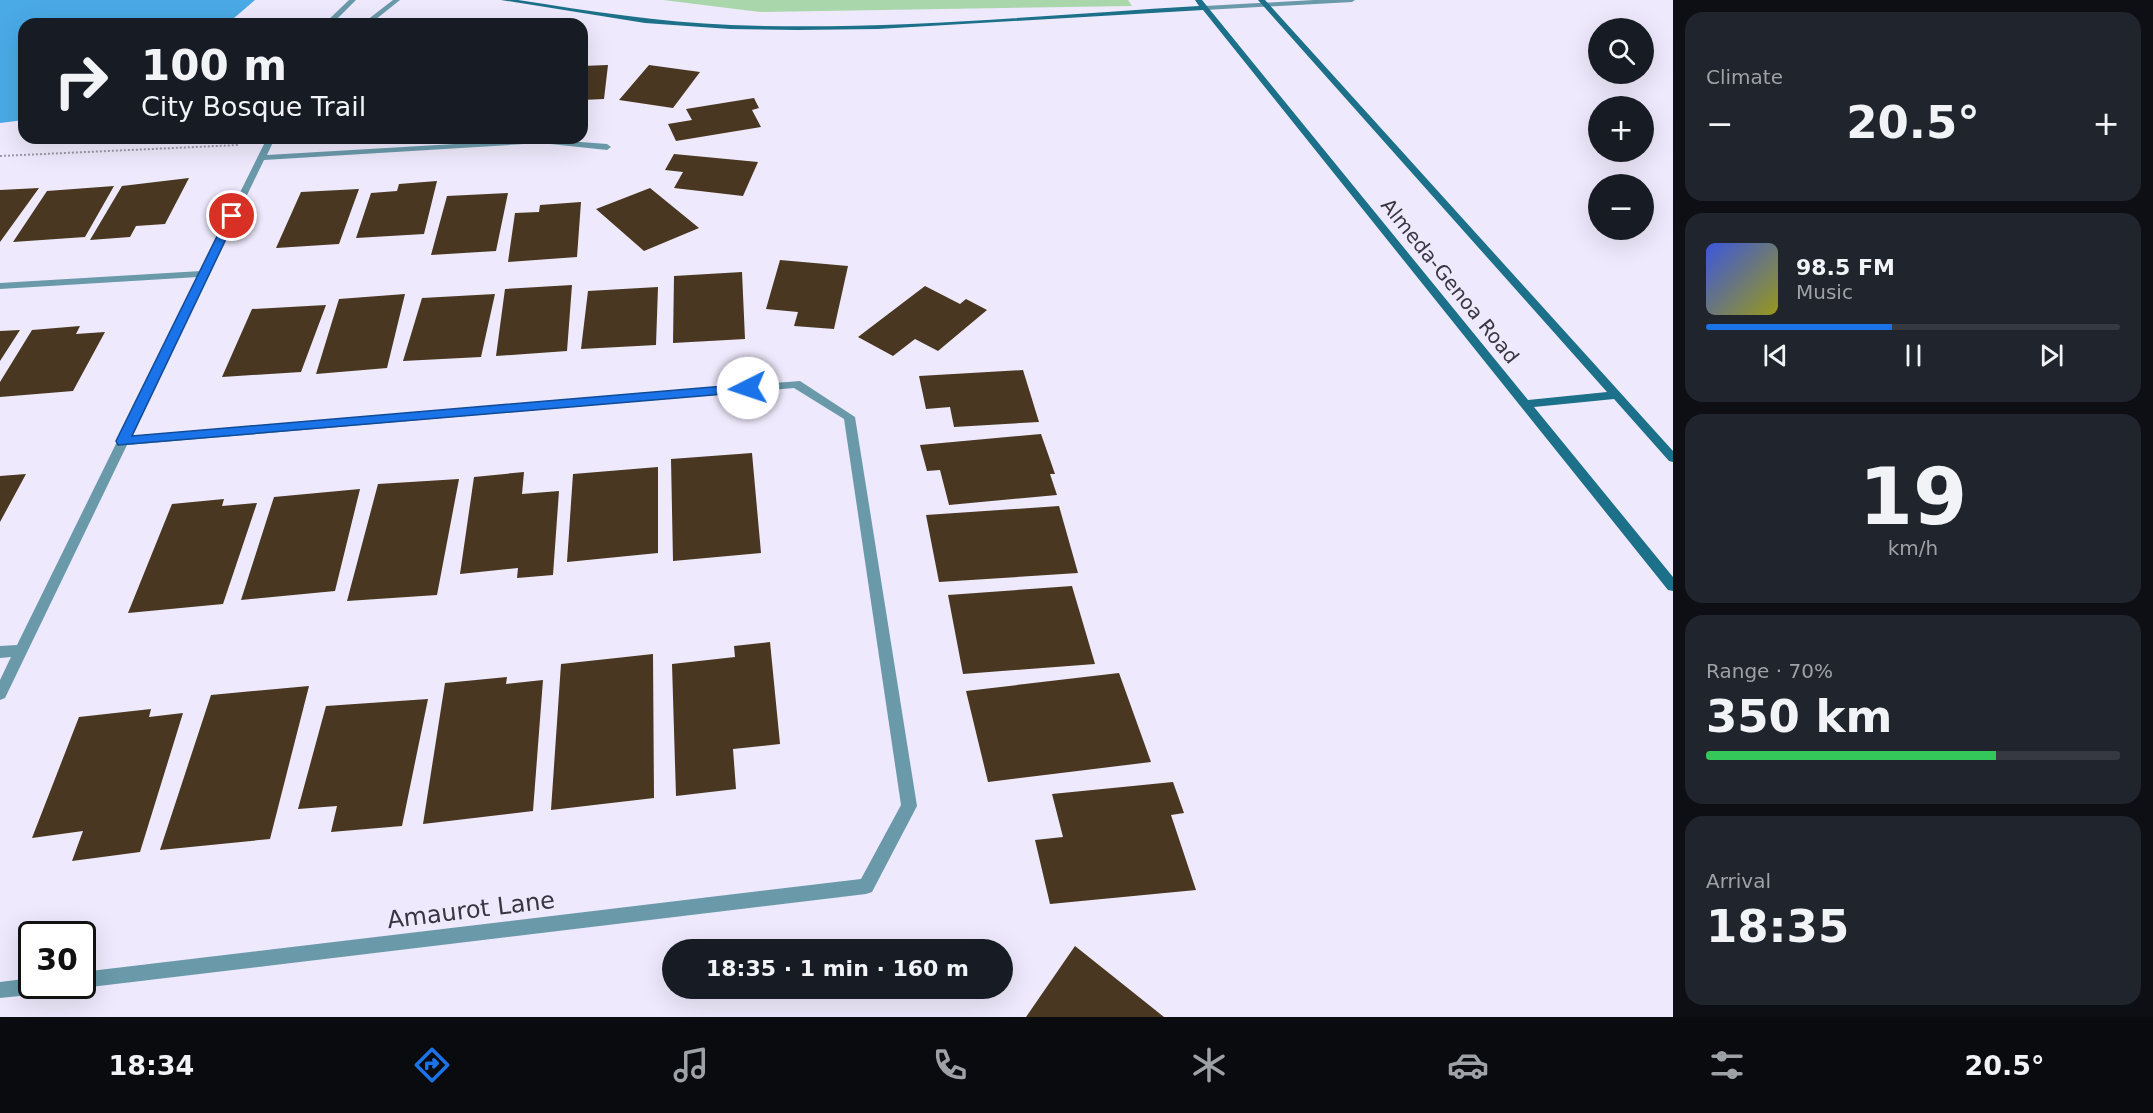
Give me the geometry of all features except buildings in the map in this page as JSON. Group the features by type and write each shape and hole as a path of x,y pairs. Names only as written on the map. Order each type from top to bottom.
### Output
{"main road":[{"path":"504,0 645,21 730,27 797,28 878,27 1202,4"},
{"path":"1264,2 1673,458"},
{"name":"Almeda-Genoa Road","path":"1202,4 1673,586"},
{"path":"1526,404 1616,395"}],"street":[{"path":"334,18 353,0"},
{"path":"374,18 397,0"},
{"path":"1202,4 1352,0"},
{"path":"0,694 268,144"},
{"path":"261,158 492,144"},
{"path":"574,144 606,147"},
{"path":"0,285 203,274"},
{"name":"Amaurot Lane","path":"96,978 866,886 909,806 849,417 796,384 123,441"},
{"path":"0,652 21,650"},
{"path":"0,990 18,988"}],"path":[{"path":"0,156 216,144"}],"green space":[{"path":"663,0 1128,0 1132,6 760,12"}],"water":[{"path":"0,0 255,0 234,18 18,18 18,121 0,123"}],"route":[{"path":"232,216 123,441 748,388"}]}
